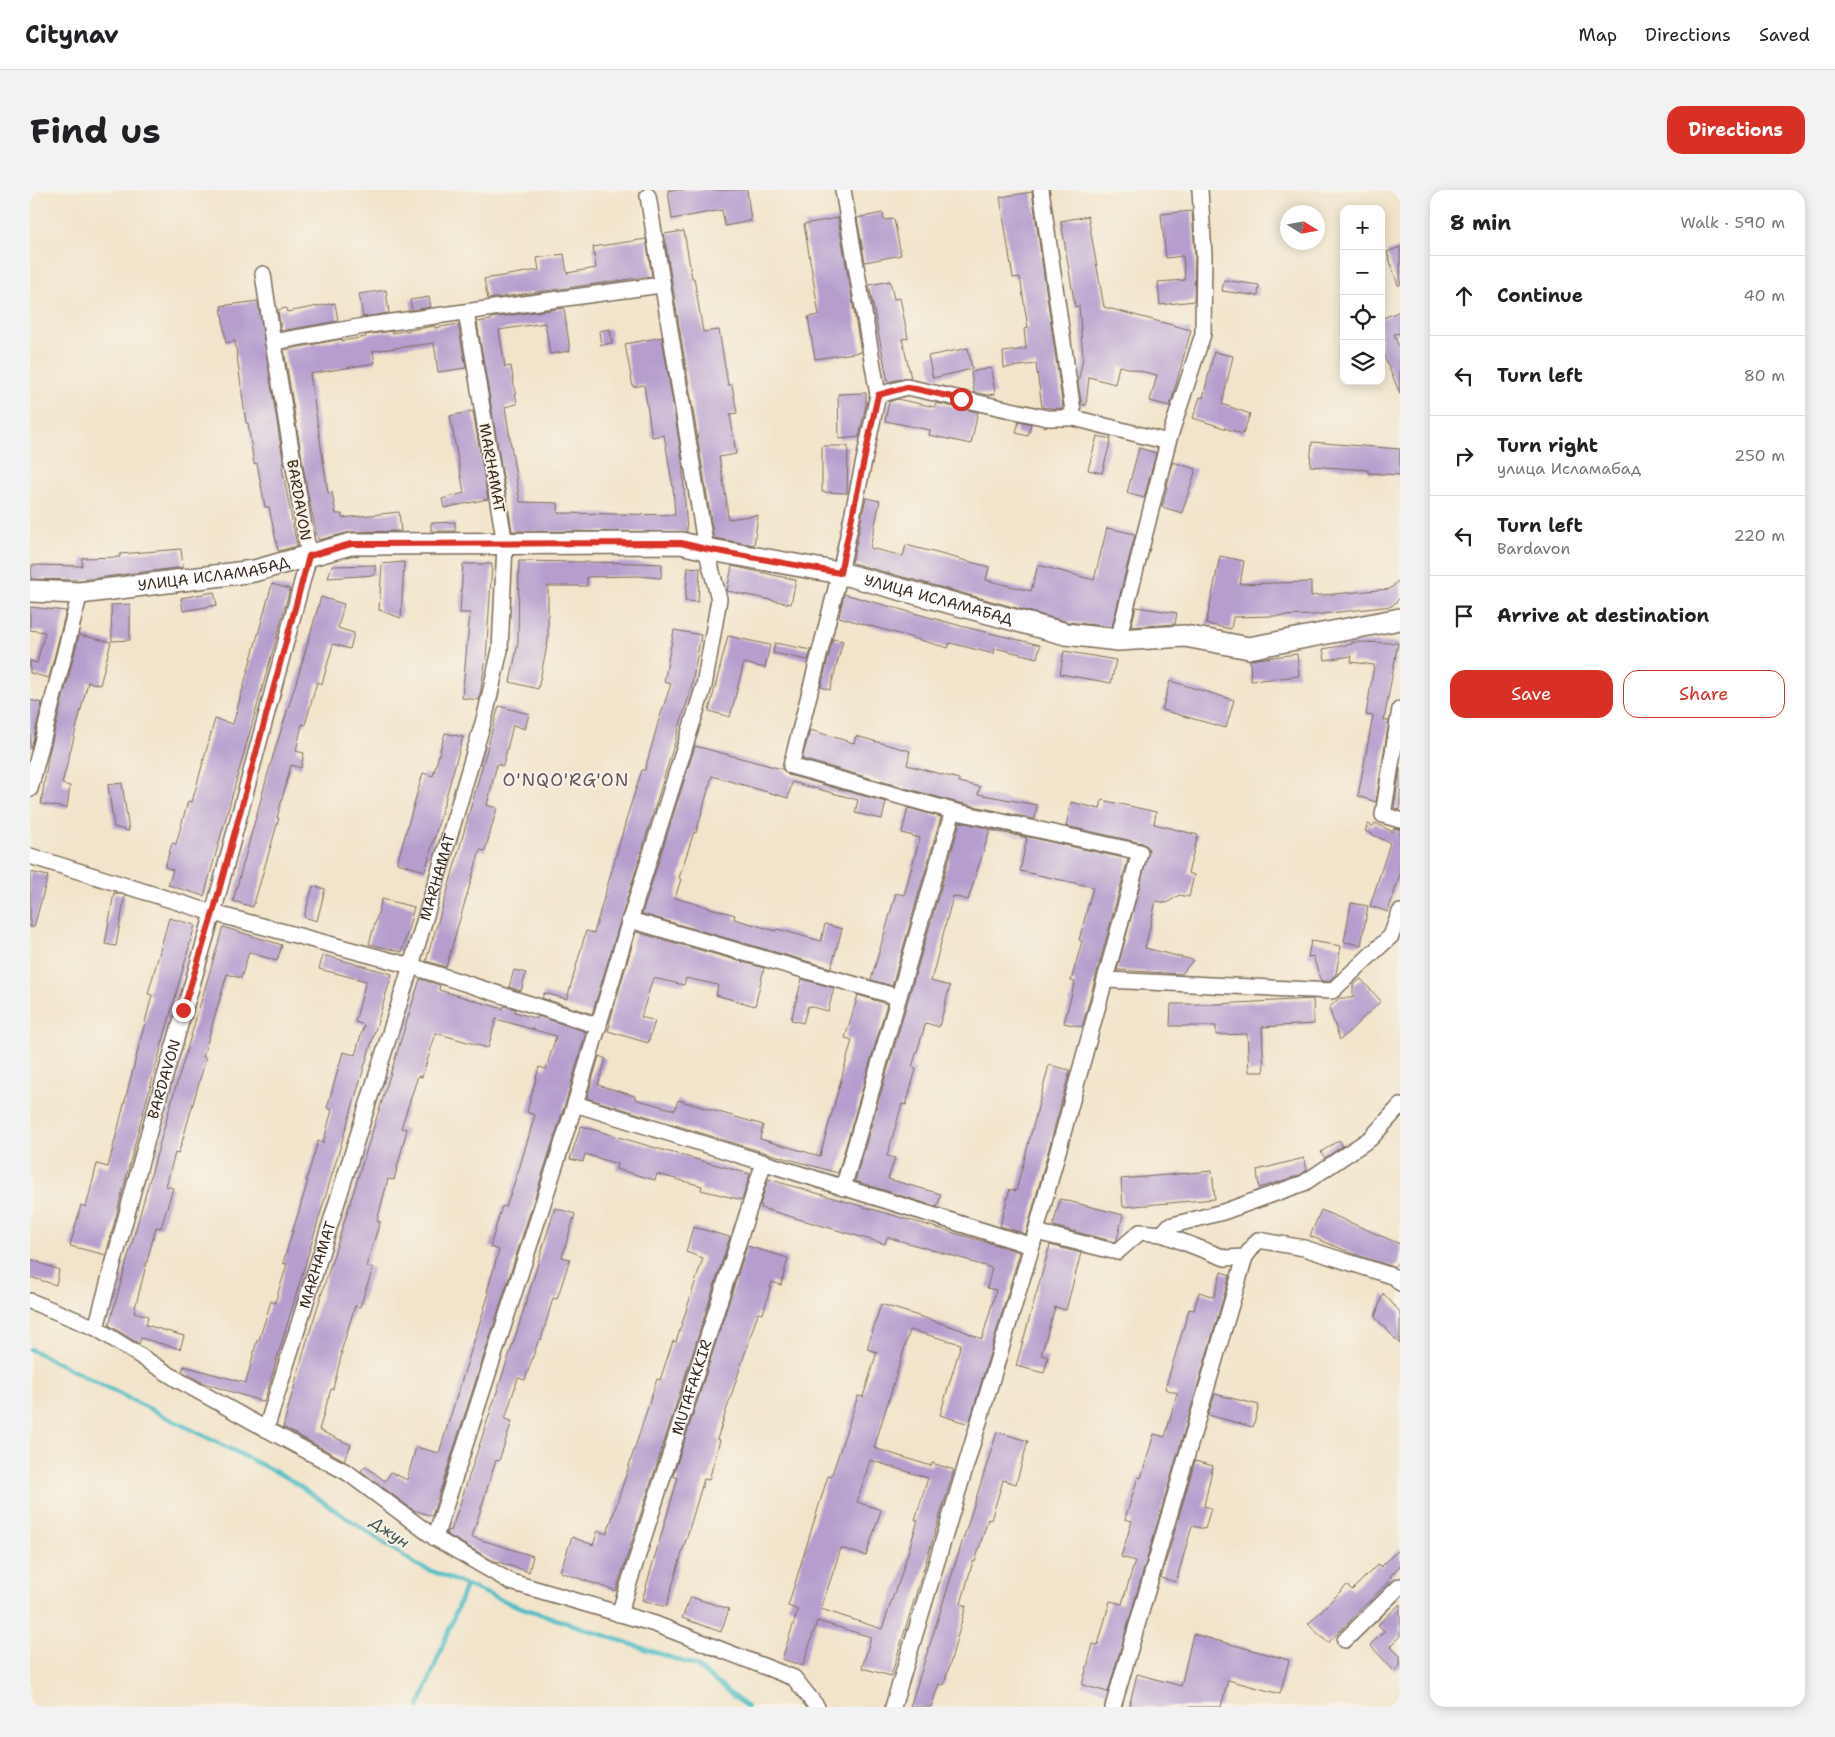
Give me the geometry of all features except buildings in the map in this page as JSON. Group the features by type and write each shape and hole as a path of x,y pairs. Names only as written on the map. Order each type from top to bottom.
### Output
{"street":[{"path":"843,190 878,395 840,573 791,766 953,811 1140,852 1107,980 1034,1239 894,1707"},
{"path":"1041,190 1074,418"},
{"path":"1118,640 1168,442 1202,334 1204,255 1200,190"},
{"path":"436,1538 599,1026 630,920 704,686 719,599 706,549 648,196"},
{"name":"BARDAVON","path":"96,1328 153,1117 213,913 309,556 263,274"},
{"path":"273,342 370,325 662,285"},
{"name":"MARHAMAT","path":"266,1429 411,966 485,716 500,650 505,544 466,312"},
{"path":"878,395 907,387 1047,418 1074,418 1168,442"},
{"name":"УЛИЦА ИСЛАМАБАД","path":"30,591 80,593 254,571 351,544 681,543 840,573 1066,634 1118,640 1185,636 1249,648 1400,619"},
{"path":"30,789 80,593"},
{"path":"1400,719 1383,815 1400,820"},
{"path":"843,1188 953,811"},
{"path":"30,856 213,913 411,966 599,1026"},
{"path":"1107,980 1332,992 1391,936 1400,912"},
{"path":"630,920 898,997"},
{"path":"574,1104 843,1188 1034,1239 1117,1252 1140,1232 1162,1234 1225,1258 1245,1257"},
{"path":"1162,1234 1170,1226 1223,1212 1304,1183 1371,1138 1400,1106"},
{"name":"MUTAFAKKIR","path":"619,1614 764,1162"},
{"path":"1114,1707 1245,1257 1258,1240 1304,1248 1395,1277 1400,1283"},
{"path":"30,1301 96,1328 178,1380 348,1473 436,1538 511,1582 655,1624 794,1678 817,1707"},
{"path":"1345,1640 1400,1586"}],"waterway":[{"name":"Джун","path":"30,1349 286,1477 417,1565 517,1606 696,1666 747,1707"},
{"path":"419,1707 466,1585"}],"district":[{"name":"O'NQO'RG'ON","path":"566,780"}],"route":[{"path":"183,1010 213,913 309,556 351,544 681,543 840,573 878,395 907,387 961,399"}]}
